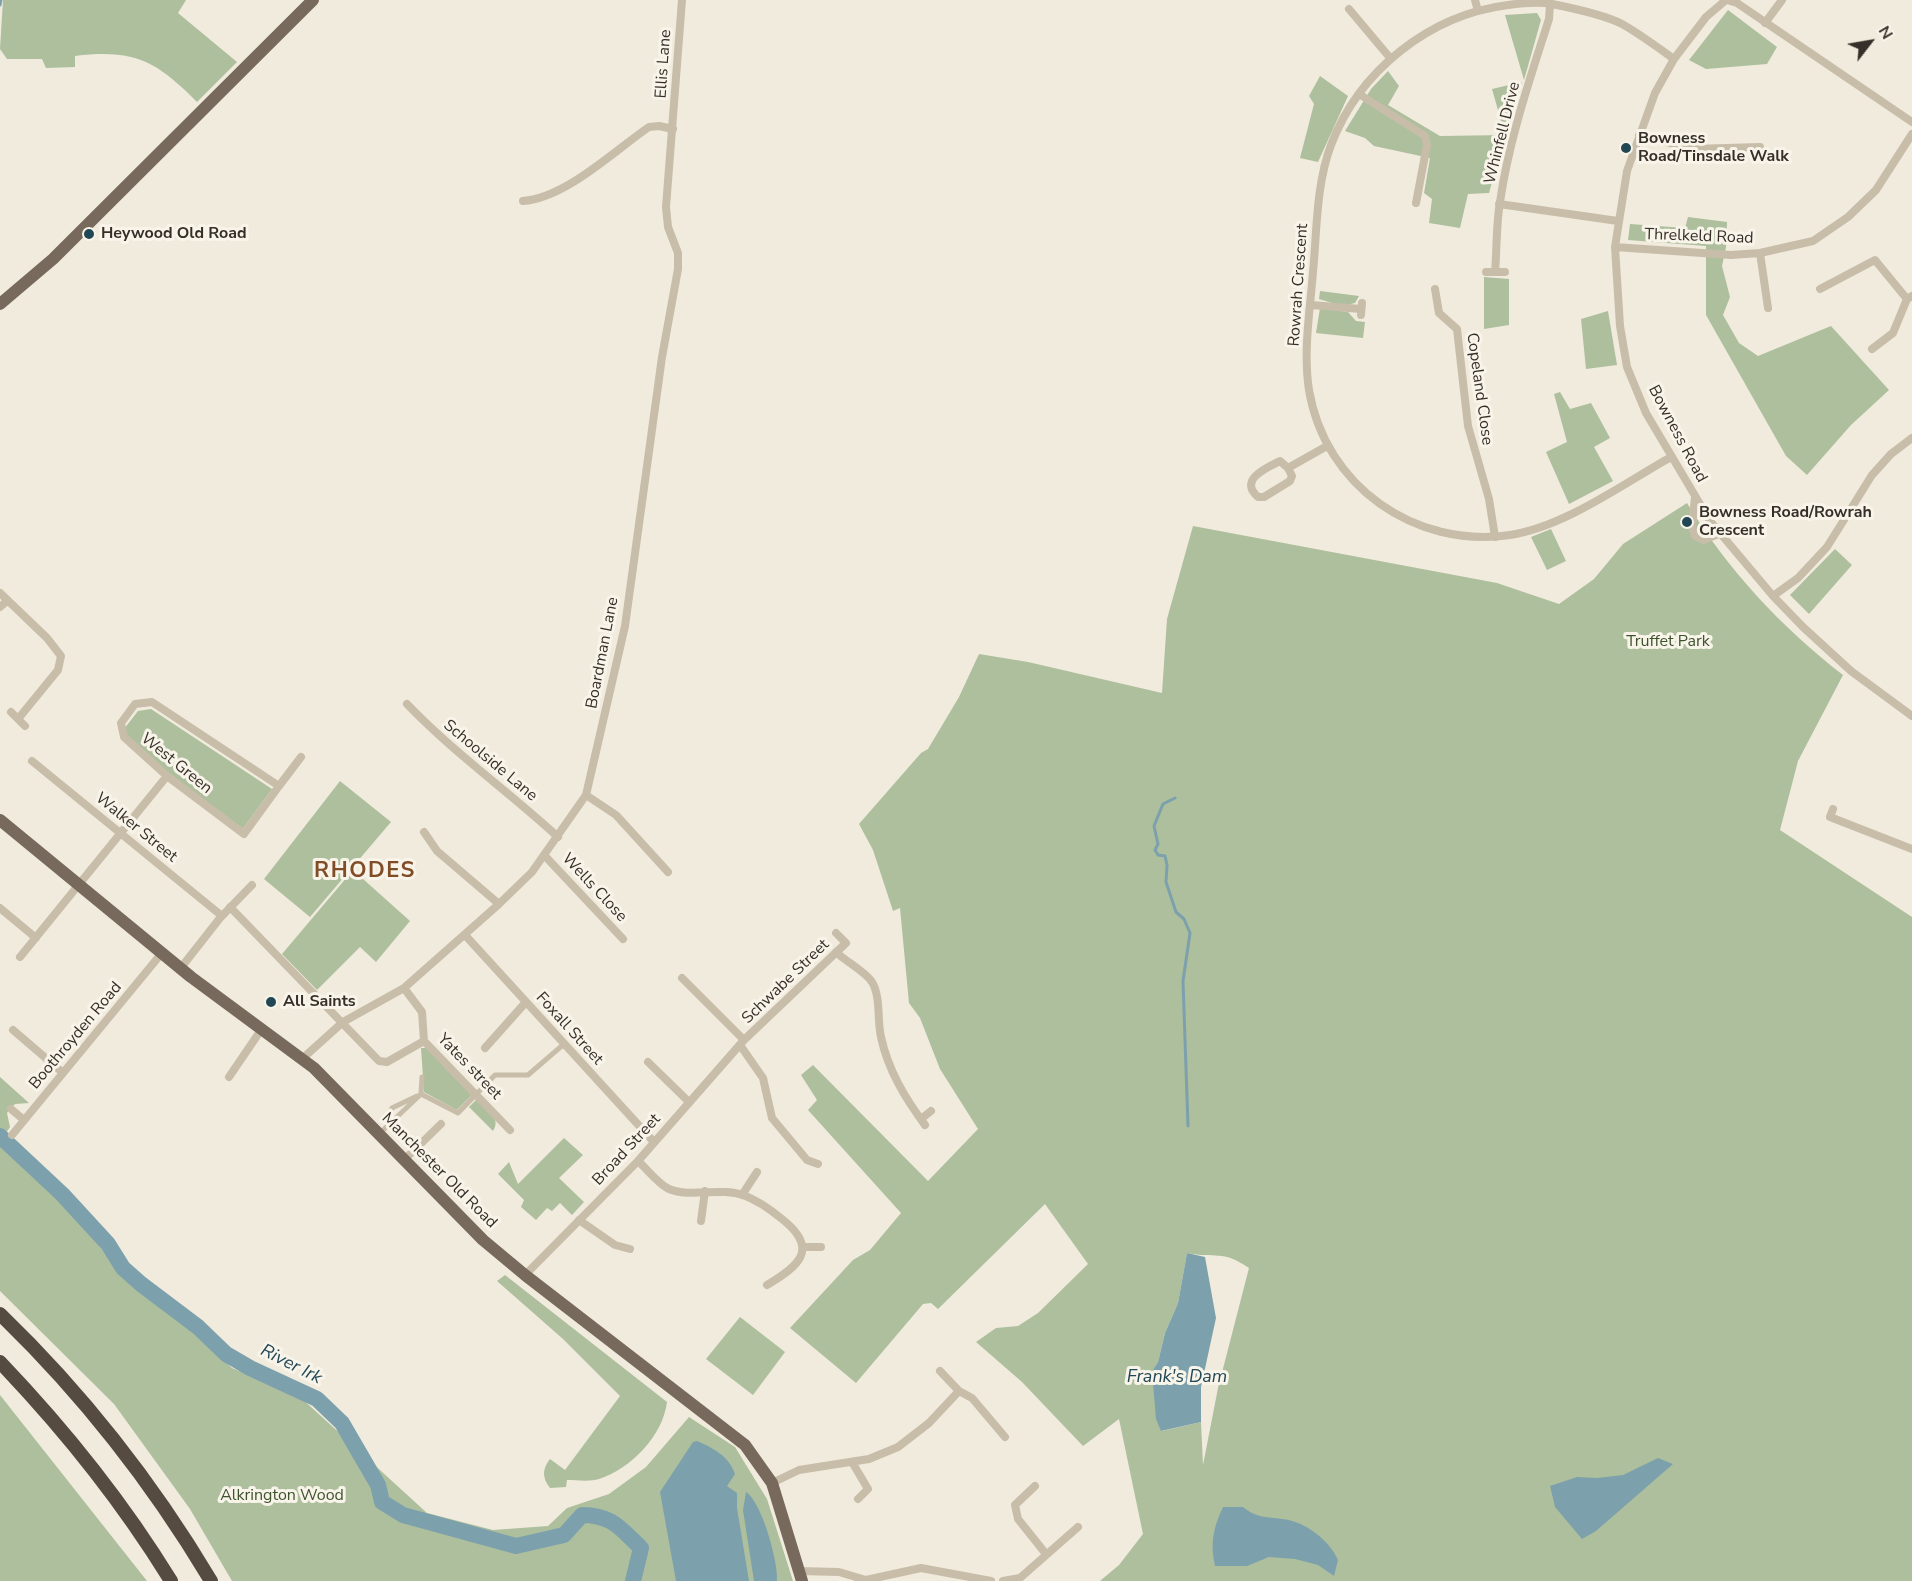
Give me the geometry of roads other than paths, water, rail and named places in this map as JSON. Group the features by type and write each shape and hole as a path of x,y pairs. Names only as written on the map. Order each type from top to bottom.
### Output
{"highway":[{"path":"0,1314 37,1350 117,1442 181,1531 211,1581"},
{"path":"0,1362 81,1452 171,1581"}],"main road":[{"path":"0,304 53,259 313,0"},
{"name":"Manchester Old Road","path":"0,820 180,969 261,1030 303,1058 326,1078 483,1240 735,1437 753,1454 772,1483 800,1576"}],"street":[{"name":"Ellis Lane","path":"673,129 682,0"},
{"path":"1475,0 1478,11"},
{"path":"1727,0 1737,3 1912,122"},
{"name":"Bowness Road","path":"1727,0 1702,22 1674,58 1655,93 1627,171 1615,247 1620,326 1628,367 1646,413 1695,497 1720,534 1773,596 1851,671 1912,716"},
{"path":"1765,23 1782,0"},
{"name":"Rowrah Crescent","path":"1671,457 1561,518 1533,530 1495,537 1461,536 1425,528 1398,516 1360,488 1327,446 1320,430 1309,388 1308,335 1326,162 1343,118 1359,94 1391,58 1429,32 1478,11 1526,3 1550,4 1620,23 1674,58"},
{"name":"Whinfell Drive","path":"1495,272 1499,204 1512,139 1549,19 1550,4"},
{"path":"1349,9 1391,58"},
{"path":"1359,94 1425,136 1427,145 1416,203"},
{"path":"523,201 548,194 597,168 649,127 659,126 673,129"},
{"name":"Boardman Lane","path":"303,1058 343,1022 404,988 499,904 532,873 586,795 625,627 662,357 678,269 678,253 666,216 673,129"},
{"name":"Threlkeld Road","path":"1615,247 1717,254 1760,254 1813,241 1848,217 1876,190 1912,134"},
{"path":"1639,135 1692,149 1760,147"},
{"path":"1499,204 1618,221"},
{"path":"1760,254 1768,308"},
{"path":"1820,289 1875,260 1910,298 1893,333 1872,349"},
{"path":"1486,272 1505,272"},
{"name":"Copeland Close","path":"1435,288 1439,313 1457,329 1468,426 1489,498 1495,537"},
{"path":"1311,305 1361,309"},
{"path":"1773,596 1798,578 1827,547 1872,474 1891,454 1912,438"},
{"path":"1288,468 1327,446"},
{"path":"1280,461 1288,468 1292,476 1290,482 1264,496 1258,497 1252,491 1250,484 1252,478 1280,461"},
{"path":"1695,497 1692,526 1695,536 1703,540 1720,534"},
{"path":"0,593 48,638 61,656 58,670 18,719"},
{"path":"0,607 8,601"},
{"name":"West Green","path":"279,786 152,702 135,704 121,723 124,738 167,776 244,834 301,757"},
{"name":"Schoolside Lane","path":"407,705 435,734 519,801 558,837"},
{"path":"11,712 25,726"},
{"name":"Walker Street","path":"32,761 222,916"},
{"path":"20,957 167,776"},
{"path":"586,795 616,815 668,872"},
{"path":"1833,809 1830,817 1912,849"},
{"path":"424,832 437,851 499,904"},
{"name":"Wells Close","path":"545,856 623,939"},
{"path":"180,969 222,916 252,885"},
{"path":"230,907 343,1022 357,1041 379,1061 387,1062 424,1041"},
{"path":"0,908 36,938"},
{"name":"Schwabe Street","path":"742,1043 846,943 836,933"},
{"name":"Foxall Street","path":"465,935 654,1142"},
{"path":"837,952 849,964 867,976 874,985 879,1031 888,1063 905,1098 923,1122 931,1111"},
{"name":"Boothroyden Road","path":"12,1135 161,954"},
{"path":"682,978 742,1043 763,1078 772,1118 807,1160 818,1164"},
{"name":"Yates street","path":"404,988 422,1012 424,1041 510,1130"},
{"path":"485,1048 526,1002"},
{"path":"13,1030 62,1072"},
{"path":"229,1077 261,1030"},
{"name":"Broad Street","path":"525,1275 638,1161 742,1043"},
{"path":"421,1094 458,1113 495,1075 528,1075 564,1044"},
{"path":"648,1062 689,1102"},
{"path":"379,1134 421,1094 422,1077"},
{"path":"386,1119 392,1108 421,1094"},
{"path":"11,1109 24,1120"},
{"path":"404,1160 441,1124"},
{"path":"638,1161 669,1188 742,1195 768,1208 798,1232 804,1241 802,1255 793,1270 767,1285"},
{"path":"742,1195 758,1172"},
{"path":"701,1221 705,1191"},
{"path":"579,1220 615,1245 630,1249"},
{"path":"803,1247 821,1247"},
{"path":"940,1371 959,1391 972,1398 1005,1437"},
{"path":"772,1483 799,1470 852,1462 883,1454 907,1442 929,1424 959,1391"},
{"path":"852,1462 868,1489 858,1499"},
{"path":"1035,1486 1015,1505 1018,1520 1046,1554"},
{"path":"1003,1581 1020,1578 1078,1527"},
{"path":"800,1576 839,1572 866,1580 921,1568 991,1581"}],"water":[{"name":"Frank's Dam","path":"1187,1253 1205,1257 1216,1318 1201,1387 1201,1422 1161,1431 1156,1419 1152,1371 1158,1362 1165,1333 1178,1303"},
{"path":"697,1441 725,1457 735,1474 727,1486 737,1493 737,1508 749,1581 676,1581 660,1492 693,1442"},
{"path":"1658,1458 1673,1464 1596,1531 1582,1539 1555,1507 1550,1486 1577,1477 1597,1478 1623,1475"},
{"path":"746,1492 758,1508 768,1534 777,1581 754,1581 743,1510"},
{"path":"1223,1507 1243,1507 1257,1515 1292,1521 1308,1528 1323,1539 1338,1560 1334,1576 1318,1565 1295,1559 1269,1557 1247,1566 1215,1566 1213,1536"}],"waterway":[{"path":"0,5 1,0"},
{"path":"1175,798 1163,804 1154,826 1158,844 1155,850 1158,855 1165,856 1166,882 1176,912 1184,919 1190,933 1183,981 1188,1126"},
{"name":"River Irk","path":"0,1136 62,1194 108,1244 123,1268 141,1284 198,1327 226,1354 250,1368 317,1399 342,1423 378,1485 382,1502 403,1515 516,1546 564,1535 582,1515 601,1517 615,1524 641,1548 633,1581"}],"place":[{"name":"Bowness Road/Tinsdale Walk","path":"1626,148"},
{"name":"Heywood Old Road","path":"89,234"},
{"name":"Bowness Road/Rowrah Crescent","path":"1687,522"},
{"name":"All Saints","path":"271,1002"}],"district":[{"name":"RHODES","path":"365,872"}],"park label":[{"name":"Truffet Park","path":"1668,642"},
{"name":"Alkrington Wood","path":"282,1496"}]}
